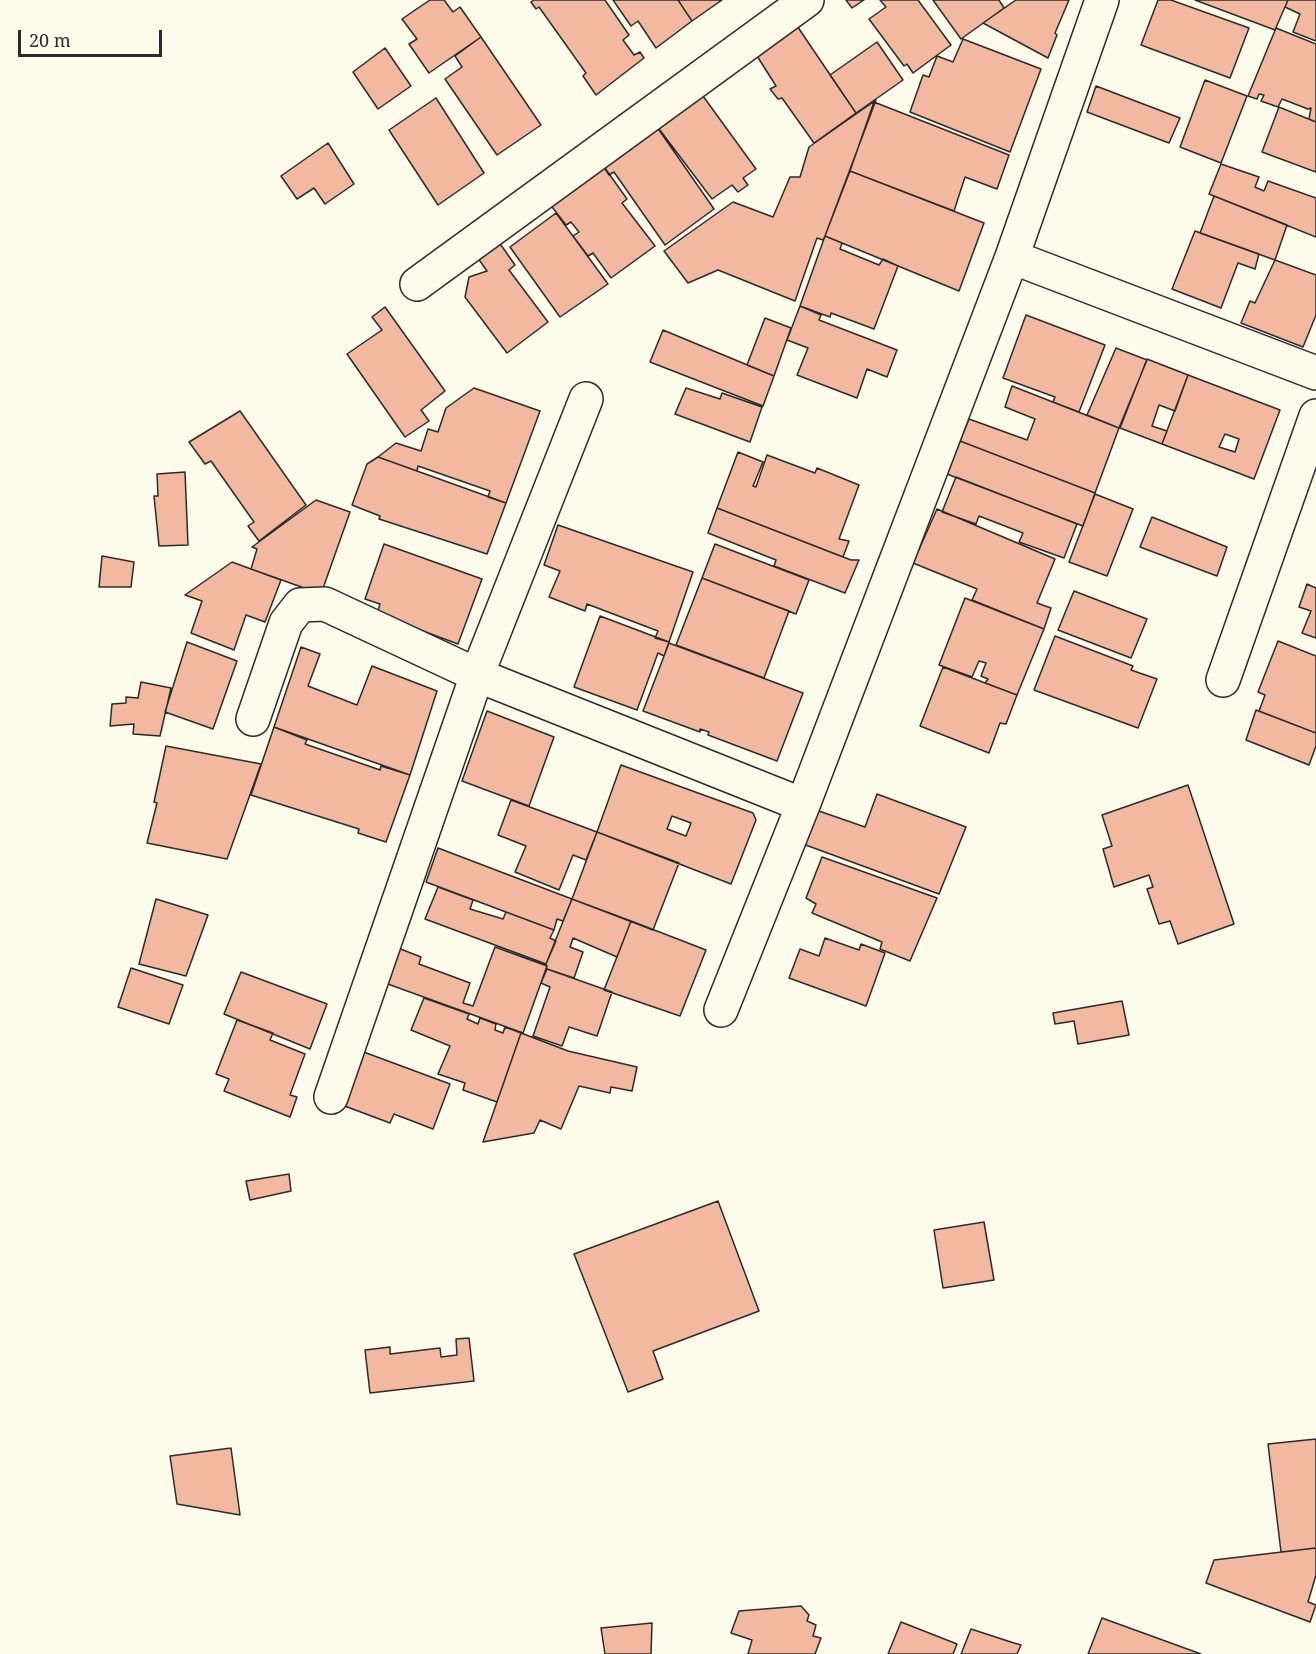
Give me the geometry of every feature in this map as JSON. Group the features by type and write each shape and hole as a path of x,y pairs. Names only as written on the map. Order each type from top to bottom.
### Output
{"street":[{"path":"417,284 807,0"},
{"path":"721,1010 803,805 1012,257 1102,0"},
{"path":"1012,257 1316,373"},
{"path":"331,1097 477,675 586,399"},
{"path":"1223,680 1316,416"},
{"path":"253,718 286,623 300,604 325,604 477,675 803,805"}],"building":[{"path":"430,0 444,0 453,12 460,7 481,37 429,73 409,44 417,39 402,19"},
{"path":"534,0 605,0 629,35 623,40 634,55 640,52 644,58 596,95 583,76 586,73 539,7 536,9 531,2"},
{"path":"613,0 678,0 692,21 656,48 638,21 631,26"},
{"path":"678,0 722,0 692,21"},
{"path":"846,0 864,0 852,8"},
{"path":"880,0 918,0 951,45 913,73 907,64 904,66 869,19 886,7"},
{"path":"933,0 999,0 1004,8 961,39"},
{"path":"1016,0 1069,0 1055,33 1057,35 1048,58 983,23"},
{"path":"1158,0 1171,0 1249,28 1230,78 1141,45"},
{"path":"1195,0 1288,0 1275,30"},
{"path":"1288,0 1316,0 1316,41 1293,32 1300,14 1285,7"},
{"path":"793,20 856,113 814,143 782,98 778,99 770,89 776,86 752,48"},
{"path":"1276,28 1316,44 1316,122 1309,119 1311,108 1308,109 1282,99 1278,107 1261,101 1264,95 1259,94 1257,99 1248,96"},
{"path":"481,37 541,125 497,155 445,79 462,67 455,56"},
{"path":"963,39 1041,69 1010,152 910,112 923,75 929,77 937,56 953,62"},
{"path":"877,42 903,80 856,113 830,75"},
{"path":"385,48 411,86 378,109 353,72"},
{"path":"1205,80 1247,96 1221,163 1180,147"},
{"path":"695,85 756,169 743,178 748,185 738,192 732,185 712,199 650,117"},
{"path":"1096,86 1180,118 1169,143 1087,112"},
{"path":"436,98 484,173 438,205 389,130"},
{"path":"876,100 825,236 823,240 817,238 795,301 718,270 688,283 664,251 733,202 773,217 790,177 800,177 809,147"},
{"path":"874,102 1009,155 997,189 965,177 954,211 850,171"},
{"path":"1279,107 1316,122 1316,172 1262,152"},
{"path":"650,117 714,209 665,245 614,172 609,175 597,157"},
{"path":"328,143 354,184 325,204 314,188 297,199 281,176"},
{"path":"597,157 627,199 622,203 655,246 611,278 593,253 588,256 573,236 579,232 571,222 566,225 542,194"},
{"path":"1221,164 1259,177 1255,187 1264,191 1268,181 1316,198 1316,237 1209,194"},
{"path":"850,171 984,223 959,291 825,236"},
{"path":"1214,196 1287,225 1275,260 1200,233"},
{"path":"556,213 608,284 560,317 510,247"},
{"path":"1195,231 1259,254 1255,269 1238,263 1221,308 1172,289"},
{"path":"825,236 842,243 840,249 879,265 883,259 898,266 874,329 831,313 830,317 800,306"},
{"path":"496,238 515,265 509,270 548,322 507,353 465,297 469,277 487,271 475,254"},
{"path":"1275,260 1316,275 1316,315 1303,347 1241,323 1250,301 1255,303"},
{"path":"800,306 821,315 819,320 897,350 887,377 867,369 857,398 797,375 808,348 787,340"},
{"path":"385,307 445,391 421,410 429,421 405,437 347,354 382,330 372,317"},
{"path":"1026,315 1105,345 1079,412 1053,402 1055,397 1003,378"},
{"path":"765,318 791,328 774,376 747,365"},
{"path":"663,330 774,376 763,406 650,362"},
{"path":"1116,348 1147,360 1119,428 1087,415"},
{"path":"1147,359 1188,375 1175,411 1159,405 1152,426 1167,431 1162,444 1120,428"},
{"path":"1188,375 1280,410 1254,479 1162,444","holes":["1225,434 1239,439 1235,452 1219,447"]},
{"path":"1012,386 1119,428 1095,493 960,441 969,419 1027,440 1035,419 1005,407"},
{"path":"474,388 540,411 506,503 488,497 490,491 418,466 417,471 378,457 396,443 421,451 428,429 438,432 446,408"},
{"path":"686,388 720,399 722,393 762,407 750,442 675,414"},
{"path":"240,411 306,505 259,541 248,526 254,522 211,461 205,464 189,442"},
{"path":"960,441 1095,493 1083,526 947,474"},
{"path":"738,452 763,462 753,486 756,487 767,455 815,473 817,468 859,485 839,539 849,541 843,557 717,508"},
{"path":"378,457 506,503 487,554 379,519 380,516 352,505 367,464"},
{"path":"185,472 188,545 159,546 154,496 158,496 157,474"},
{"path":"956,477 1077,524 1064,558 1019,542 1023,533 979,516 976,524 942,512"},
{"path":"1095,494 1133,509 1107,576 1069,562"},
{"path":"316,500 350,512 321,594 251,569 257,549 252,547"},
{"path":"717,508 851,560 859,560 845,593 774,566 776,560 708,533"},
{"path":"937,509 1055,559 1037,603 1051,608 1044,629 972,600 977,589 913,563"},
{"path":"1152,517 1227,547 1217,576 1140,547"},
{"path":"558,525 693,572 669,642 655,638 658,631 587,604 585,611 549,597 560,571 544,565"},
{"path":"384,544 482,579 458,644 377,614 380,604 365,599"},
{"path":"715,544 809,580 796,614 702,578"},
{"path":"102,556 134,562 131,587 99,587"},
{"path":"232,562 281,580 265,622 246,615 234,650 191,633 202,601 185,595"},
{"path":"702,578 789,611 764,678 676,645"},
{"path":"1307,584 1316,588 1316,638 1302,633 1311,611 1299,607"},
{"path":"1074,591 1147,619 1131,658 1058,630"},
{"path":"965,598 1044,629 1017,695 985,683 988,679 981,676 986,663 979,661 972,677 939,665"},
{"path":"600,616 669,642 664,656 658,653 637,710 574,687"},
{"path":"1055,636 1133,666 1131,670 1157,679 1138,728 1034,690"},
{"path":"1278,641 1316,656 1316,733 1259,711 1265,695 1258,692"},
{"path":"187,642 237,661 213,729 165,712"},
{"path":"669,643 803,693 777,761 708,735 709,732 700,729 700,732 643,711"},
{"path":"301,647 320,654 308,686 357,705 372,666 437,691 410,775 274,727"},
{"path":"943,667 1017,695 1006,724 1000,723 989,753 920,726"},
{"path":"141,682 171,688 160,736 133,734 134,724 110,726 112,704 126,703 126,697 138,698"},
{"path":"1256,710 1316,733 1316,746 1309,765 1246,740"},
{"path":"487,711 554,737 529,806 462,781"},
{"path":"274,727 307,740 305,744 380,770 381,766 410,775 386,842 358,833 359,829 251,795"},
{"path":"166,746 261,764 227,859 147,843 157,803 154,802"},
{"path":"621,765 753,813 756,820 731,884 597,832","holes":["672,816 691,823 686,836 667,829"]},
{"path":"1188,785 1234,924 1178,944 1170,921 1159,924 1147,889 1153,887 1149,875 1114,887 1103,849 1112,846 1102,815"},
{"path":"877,794 966,827 939,894 803,844 816,810 865,827"},
{"path":"511,800 597,832 586,860 573,855 559,890 515,872 526,846 498,835"},
{"path":"597,832 679,863 653,930 572,899"},
{"path":"438,848 572,899 563,921 557,919 554,930 426,882"},
{"path":"822,857 937,898 910,961 880,949 882,942 812,913 816,904 806,898"},
{"path":"438,887 473,900 470,909 503,919 506,912 554,930 550,938 556,941 546,964 425,919"},
{"path":"156,899 208,915 186,976 139,964"},
{"path":"572,899 631,921 617,957 573,938 570,947 583,952 574,978 547,969 546,964"},
{"path":"631,921 706,950 680,1016 604,990"},
{"path":"825,938 859,950 861,944 885,953 866,1006 789,978 800,949 819,956"},
{"path":"495,947 547,966 523,1033 385,983 398,948 421,957 419,964 470,983 463,1003 473,1006"},
{"path":"131,968 183,985 169,1024 118,1007"},
{"path":"547,969 612,992 597,1036 569,1027 562,1046 533,1036 550,987 541,983"},
{"path":"241,972 327,1004 310,1049 224,1014"},
{"path":"424,998 469,1014 467,1019 478,1024 480,1018 496,1024 495,1030 503,1033 505,1027 521,1033 497,1102 463,1090 465,1083 438,1074 450,1046 411,1030"},
{"path":"1122,1001 1129,1035 1078,1044 1074,1021 1055,1024 1053,1013"},
{"path":"237,1020 273,1033 270,1040 305,1054 290,1095 297,1097 290,1117 224,1091 229,1079 216,1074"},
{"path":"521,1033 568,1051 637,1067 632,1091 611,1087 610,1093 579,1086 561,1129 540,1120 534,1133 483,1142"},
{"path":"361,1051 450,1084 433,1129 394,1114 390,1123 342,1105"},
{"path":"289,1174 291,1191 250,1200 246,1181"},
{"path":"718,1201 759,1311 653,1351 663,1379 628,1392 574,1254"},
{"path":"984,1222 994,1280 943,1288 934,1230"},
{"path":"469,1338 474,1381 370,1393 365,1350 390,1347 390,1354 440,1348 441,1357 457,1355 456,1339"},
{"path":"1316,1439 1316,1548 1281,1552 1268,1444"},
{"path":"231,1448 240,1515 177,1504 170,1456"},
{"path":"1316,1548 1316,1575 1308,1602 1316,1605 1310,1622 1206,1583 1214,1560"},
{"path":"801,1606 809,1615 807,1621 816,1625 813,1636 821,1638 815,1654 748,1654 752,1640 731,1633 739,1611"},
{"path":"1102,1618 1201,1654 1088,1654"},
{"path":"901,1622 957,1644 953,1654 888,1654"},
{"path":"652,1623 651,1654 605,1654 601,1628"},
{"path":"971,1629 1021,1645 1017,1654 961,1654"}]}
